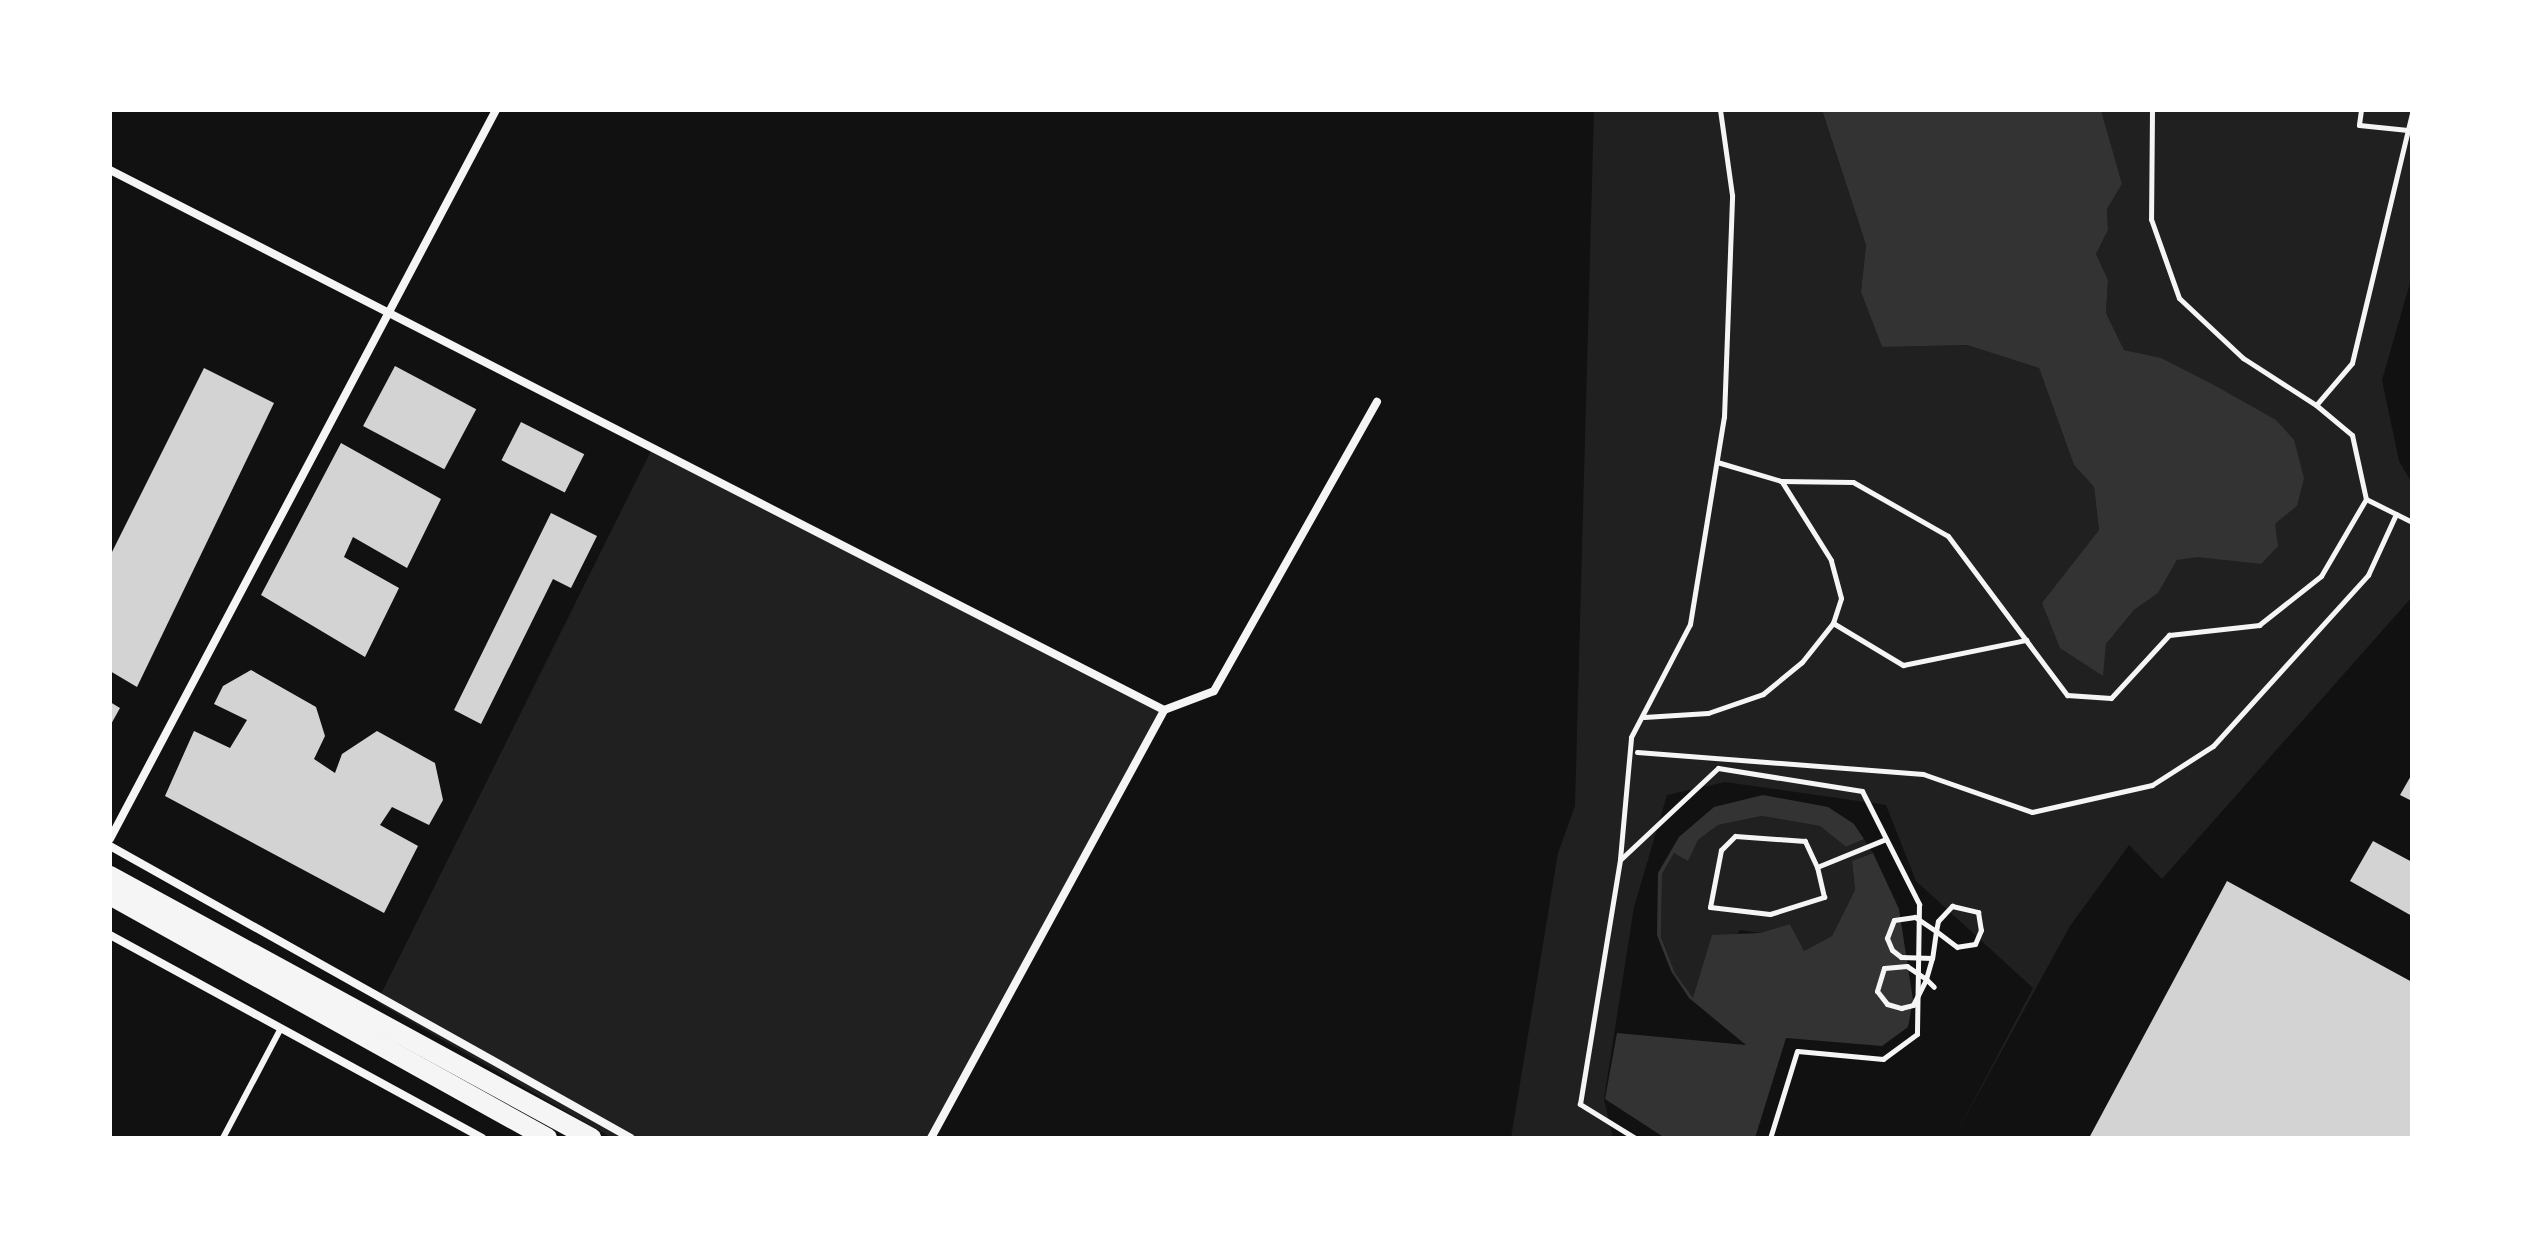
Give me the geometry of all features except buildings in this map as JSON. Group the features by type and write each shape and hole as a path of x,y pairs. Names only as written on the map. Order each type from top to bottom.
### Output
{"main road":[{"path":"110,876 591,1138"},
{"path":"110,895 547,1138"}],"street":[{"path":"110,839 496,110"},
{"path":"110,170 1164,710"},
{"path":"931,1138 1164,710 1214,691 1377,402"},
{"path":"110,846 631,1138"},
{"path":"110,935 482,1138"}],"lane":[{"path":"223,1138 281,1028"}],"path":[{"path":"1635,1138 1580,1104 1620,859 1631,737 1690,624 1724,417 1732,195 1720,110"},
{"path":"1717,462 1781,481 1853,482 1948,536 2067,695 2111,698 2169,635 2259,625 2321,576 2366,499 2352,435 2316,405 2243,358 2179,298 2151,219 2152,110"},
{"path":"2361,110 2359,125 2408,130"},
{"path":"2316,405 2352,363 2412,113"},
{"path":"1644,717 1708,713 1763,694 1802,662 1833,623 1841,598 1831,560 1781,481"},
{"path":"2366,499 2412,522"},
{"path":"1637,752 1923,774 2032,812 2152,785 2213,746 2358,586 2396,514"},
{"path":"1833,623 1903,665 2026,640"},
{"path":"1620,859 1718,768 1862,791 1919,904 1917,1034 1883,1059 1797,1051 1770,1138"},
{"path":"1735,836 1805,841 1817,867 1824,897 1770,914 1710,907 1721,850 1735,836"},
{"path":"1817,867 1886,839"},
{"path":"1932,958 1901,957 1887,938 1894,920 1905,917 1936,931 1949,943 1967,948 1981,930 1978,912 1952,906 1938,921 1936,931 1932,958 1926,979 1913,1005 1901,1008 1887,1004 1877,991 1884,968 1907,966 1926,979 1934,987"}],"shaded area":[{"path":"1594,110 1822,110 1866,245 1861,292 1882,347 1967,345 2039,368 2074,465 2094,487 2099,530 2042,604 2102,676 2106,644 2134,610 2158,593 2177,560 2196,556 2261,564 2275,524 2297,506 2243,404 2161,359 2124,350 2106,313 2108,280 2096,254 2108,230 2107,209 2122,184 2101,110 2412,110 2412,276 2382,380 2399,461 2412,483 2412,597 2162,879 2129,845 2070,926 1954,1138 2033,988 1916,881 1886,805 1725,782 1667,795 1634,907 1604,1099 1613,1138 1511,1138 1558,853 1575,806"},
{"path":"1822,110 2101,110 2122,184 2107,209 2108,230 2096,254 2108,280 2106,313 2124,350 2161,358 2212,384 2276,420 2294,440 2304,478 2297,506 2275,524 2278,546 2261,564 2197,557 2177,560 2158,593 2134,610 2106,644 2103,676 2060,648 2042,603 2099,530 2094,487 2074,465 2039,368 1967,345 1882,347 1861,292 1866,245"},
{"path":"653,447 1164,710 931,1138 612,1138 377,1002"},
{"path":"1763,795 1828,807 1854,824 1864,839 1846,847 1820,826 1762,816 1718,825 1698,840 1688,861 1674,853 1662,874 1661,937 1675,973 1693,998 1712,935 1760,933 1790,924 1804,951 1832,936 1855,890 1852,861 1873,853 1899,909 1913,1000 1908,1027 1882,1046 1786,1038 1755,1138 1665,1138 1605,1099 1617,1033 1746,1045 1689,998 1671,971 1657,935 1658,873 1679,837 1714,807"},
{"path":"1763,816 1820,826 1846,847 1864,839 1873,853 1852,861 1855,890 1832,936 1804,951 1790,924 1760,933 1740,930 1693,999 1675,973 1661,936 1662,874 1674,853 1688,860 1698,840 1718,825"}]}
